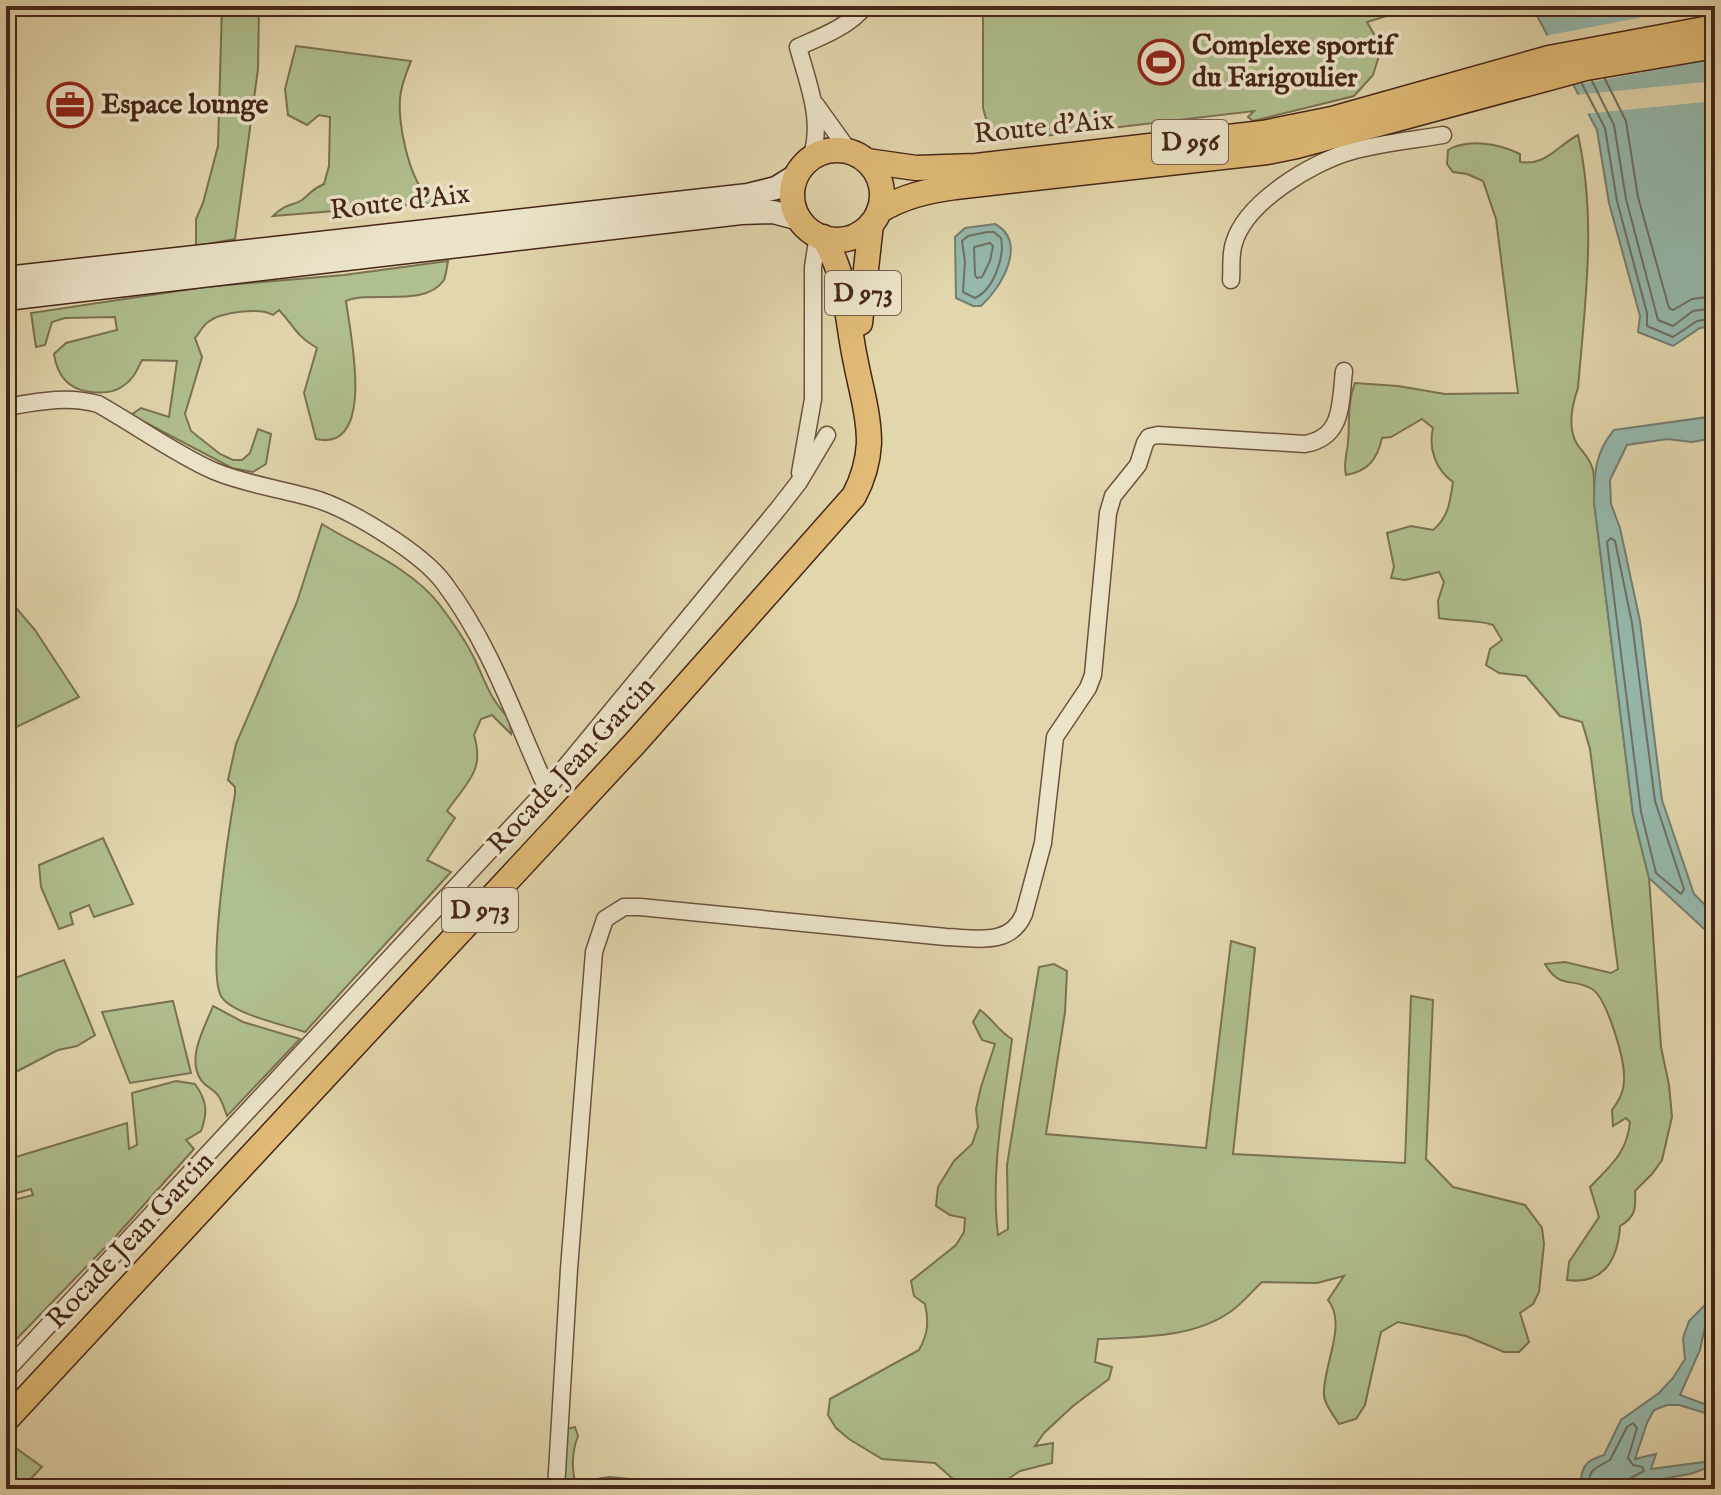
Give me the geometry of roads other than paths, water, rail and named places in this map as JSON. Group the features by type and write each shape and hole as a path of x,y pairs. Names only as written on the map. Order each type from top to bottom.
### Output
{"main road":[{"name":"D 956","path":"1509,78 1580,50 1715,27"},
{"name":"D 956","path":"1509,78 1715,46"},
{"name":"Route d'Aix","path":"858,156 916,168 976,166 1263,133 1509,78"},
{"name":"Route d'Aix","path":"875,218 899,199 917,193 1282,149 1350,133 1509,78"},
{"path":"829,150 858,156 880,179 882,190 875,218 854,237 833,240 813,231 792,197 804,166 829,150"},
{"name":"Route d'Aix","path":"6,278 748,195 776,188 804,166"},
{"name":"Route d'Aix","path":"6,299 751,212 773,212 813,231"},
{"name":"Rocade Jean Garcin","path":"855,361 875,218"},
{"name":"Rocade Jean Garcin","path":"6,1420 636,742 843,510 862,482 868,451 867,420 855,361 846,290 835,258 813,231"}],"street":[{"path":"804,166 817,137 813,100 798,47 820,38 859,14 865,6"},
{"path":"813,100 858,156"},
{"path":"1231,280 1234,244 1243,225 1264,201 1300,174 1351,151 1443,135"},
{"path":"799,482 813,399 813,231"},
{"path":"556,1489 569,1269 594,952 605,919 613,911 624,907 640,907 946,937 994,938 1010,934 1024,914 1043,843 1055,737 1088,688 1093,675 1108,513 1113,496 1134,473 1149,437 1158,435 1305,444 1319,441 1333,430 1338,416 1344,371"},
{"path":"6,407 82,399 98,404 210,469 338,509 364,522 426,563 444,583 489,655 547,789"},
{"name":"Rocade Jean Garcin","path":"6,1371 547,789 799,482 827,435"}],"water":[{"path":"1532,6 1690,6 1694,11 1715,12 1715,326 1700,328 1673,346 1638,332 1640,316 1609,203 1597,130"},
{"path":"995,224 1005,232 1010,242 1008,265 989,298 981,306 973,306 956,298 955,237 965,228"},
{"path":"1715,416 1715,438 1692,442 1667,439 1627,445 1610,480 1611,504 1620,528 1640,621 1662,800 1694,894 1715,915 1715,939 1649,878 1633,814 1594,482 1603,447 1614,430"},
{"path":"1715,1267 1715,1316 1711,1317 1704,1331 1700,1350 1680,1395 1715,1408 1715,1416 1679,1405 1654,1410 1635,1459 1656,1454 1651,1469 1704,1462 1715,1453 1715,1465 1690,1474 1634,1484 1631,1489 1579,1489 1585,1466 1604,1455 1621,1420 1659,1393 1685,1359 1683,1338 1689,1321 1707,1303"}],"place":[{"name":"Complexe sportif du Farigoulier","path":"1161,62"},
{"name":"Espace lounge","path":"70,105"}]}
